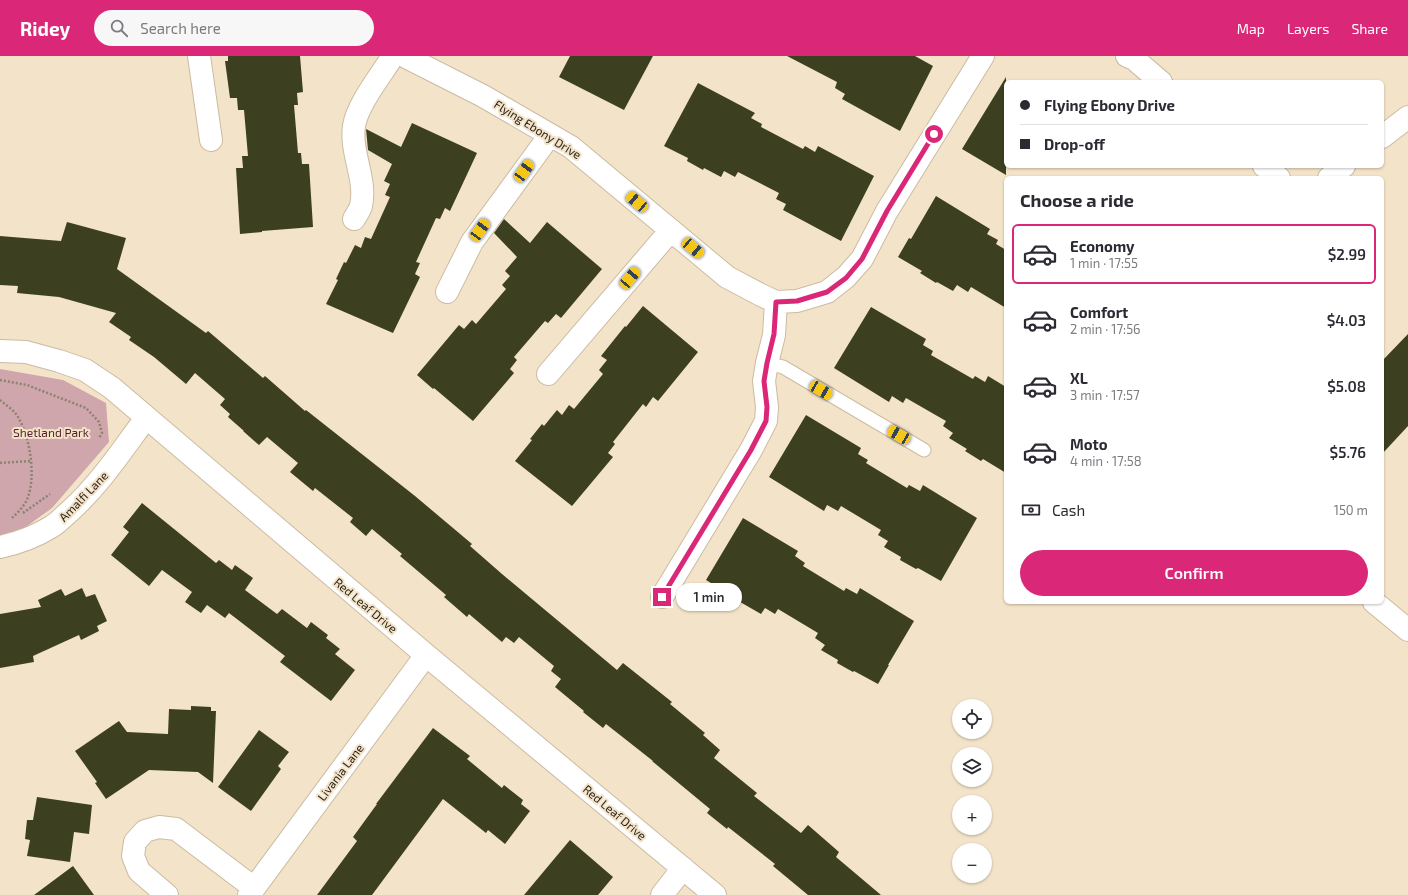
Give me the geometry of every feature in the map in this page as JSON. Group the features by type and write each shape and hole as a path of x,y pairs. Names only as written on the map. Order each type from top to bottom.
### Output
{"street":[{"path":"200,56 211,140"},
{"path":"354,219 361,206 363,189 354,142 354,126 358,114 393,56"},
{"name":"Flying Ebony Drive","path":"404,56 483,96 571,147 727,277 776,302 797,301 827,292 846,278 862,259 887,211 983,56"},
{"path":"1127,56 1134,59 1159,80"},
{"path":"1384,135 1408,117"},
{"path":"447,292 472,242 550,135"},
{"path":"1266,168 1276,176"},
{"path":"1332,176 1342,168"},
{"path":"548,374 670,230"},
{"path":"662,597 751,450 766,421 767,407 764,381 774,334 776,302"},
{"name":"Red Leaf Drive","path":"0,351 26,352 58,361 85,370 112,388 426,655 715,895"},
{"name":"Amalfi Lane","path":"0,547 18,543 36,536 52,526 81,500 108,469 146,418"},
{"path":"1376,604 1408,630"},
{"name":"Livania Lane","path":"167,895 138,871 132,856 135,842 145,831 159,827 176,829 251,892 426,655"},
{"path":"662,895 683,868"}],"lane":[{"path":"767,363 783,367 924,450"}],"path":[{"path":"0,380 27,385 86,408 99,422 102,433 96,445"},
{"path":"0,400 18,416 26,435 31,461 31,480 28,498 9,520 16,517 55,489"},
{"path":"0,463 31,461"}],"green space":[{"name":"Shetland Park","path":"0,369 63,380 106,403 109,442 52,508 16,534 0,538"}],"building":[{"path":"228,56 300,56 303,92 297,93 298,105 294,105 298,153 301,153 302,164 309,164 313,227 240,234 236,168 243,168 242,156 248,156 244,110 238,110 237,98 230,98 225,61 228,61"},
{"path":"570,56 653,56 624,110 559,77"},
{"path":"787,56 915,56 933,66 900,131 842,99 845,94 835,88 837,82"},
{"path":"1004,80 1004,168 1006,168 1006,175 962,149"},
{"path":"698,83 755,113 751,118 762,124 761,127 803,149 805,146 815,152 818,146 874,176 841,241 783,210 786,204 776,199 779,193 738,172 735,177 724,171 721,177 704,168 703,170 687,161 688,158 664,146"},
{"path":"412,123 477,153 450,211 445,208 440,219 436,218 416,262 420,263 415,274 420,277 393,333 326,304 338,280 336,279 344,262 346,263 355,245 361,248 365,237 371,239 390,197 385,195 390,184 384,181 392,164 368,150 366,129 401,147"},
{"path":"936,196 990,229 987,234 998,240 996,244 1004,249 1004,307 971,287 968,292 957,285 953,291 937,282 936,283 920,273 922,271 898,257 909,238 911,239"},
{"path":"504,219 530,243 547,222 602,269 561,318 556,314 548,323 545,321 514,357 517,360 510,369 514,373 473,421 417,375 459,325 464,329 472,320 476,324 506,289 502,285 510,276 505,271 517,257 494,233"},
{"path":"67,222 126,238 117,269 206,333 208,331 263,378 265,376 305,411 306,410 415,496 472,544 470,546 502,574 617,670 623,663 672,702 670,704 705,733 703,735 720,750 714,758 757,793 754,796 801,833 808,825 839,852 836,857 881,895 808,895 773,866 775,864 728,827 727,829 707,813 710,809 653,761 606,724 603,728 583,712 584,711 555,687 561,679 551,671 554,666 519,637 514,643 506,637 502,642 469,614 467,617 444,597 446,595 400,556 402,554 372,529 366,536 350,522 353,518 315,488 313,491 290,472 298,463 267,437 259,445 243,431 228,417 230,414 220,405 225,399 195,373 186,384 154,357 129,340 131,337 109,322 116,313 59,297 17,293 18,286 0,285 0,236 61,241"},
{"path":"643,306 698,352 658,401 653,397 646,407 643,404 613,442 615,444 608,453 613,457 572,506 515,461 532,440 530,439 542,424 544,426 557,410 562,415 569,405 574,409 603,374 599,370 607,360 601,356"},
{"path":"871,307 926,339 923,345 933,351 931,355 973,379 975,376 985,382 988,376 1004,386 1004,472 983,459 981,461 965,451 967,449 949,438 953,433 943,426 946,421 906,398 903,403 892,396 889,402 834,368"},
{"path":"1408,334 1408,426 1384,452 1384,359"},
{"path":"806,415 861,448 858,454 868,460 866,463 907,488 909,485 920,491 923,485 977,518 941,581 900,560 901,557 884,547 888,541 878,535 881,530 841,506 838,511 827,505 824,511 769,477"},
{"path":"142,503 216,563 219,560 232,570 235,565 253,578 245,590 277,614 282,609 307,628 311,622 328,635 326,638 340,649 335,654 355,670 331,701 280,662 285,656 229,613 225,618 207,605 201,613 185,602 192,592 162,570 149,586 111,555 129,532 123,527"},
{"path":"743,518 798,551 795,556 805,563 803,566 844,591 846,588 857,594 860,588 914,621 878,684 837,663 838,660 821,650 825,645 815,638 818,633 778,609 775,614 765,608 761,614 706,580"},
{"path":"82,588 86,597 95,594 107,621 97,626 99,631 81,640 79,635 33,656 34,662 0,668 0,614 41,607 38,600 61,589 65,596"},
{"path":"191,706 211,707 211,711 216,711 213,783 198,772 149,770 106,799 95,783 97,782 75,751 119,721 127,732 168,734 169,709 191,710"},
{"path":"433,728 470,756 467,759 502,788 504,785 523,800 521,804 530,811 505,844 488,830 486,833 443,799 372,895 317,895 357,841 353,837"},
{"path":"259,730 289,752 278,766 281,769 251,811 218,787"},
{"path":"37,797 92,805 89,834 74,832 70,862 27,856 30,840 25,839 27,820 33,820"},
{"path":"570,840 613,877 598,895 524,895"},
{"path":"73,866 94,895 34,895"}],"route":[{"path":"662,597 751,450 766,421 767,407 764,381 774,334 776,302 797,301 827,292 846,278 862,259 887,211 934,134"}]}
